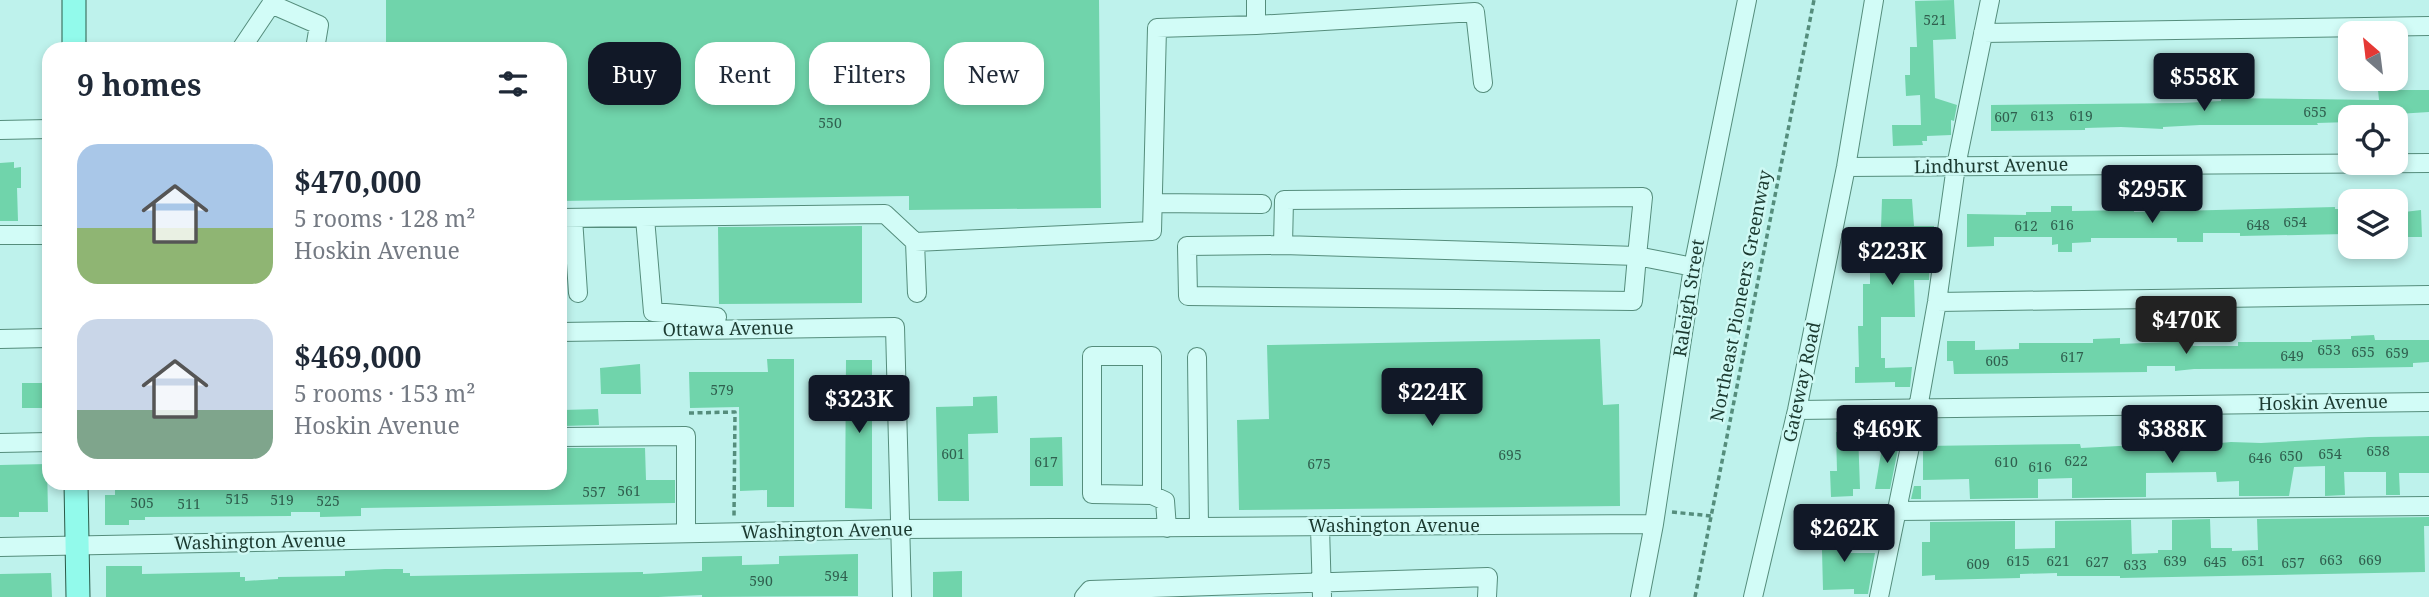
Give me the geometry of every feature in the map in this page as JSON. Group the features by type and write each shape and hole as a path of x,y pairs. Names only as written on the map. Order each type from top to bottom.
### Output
{"main road":[{"path":"74,0 74,42"},
{"path":"76,490 78,597"}],"street":[{"path":"1256,0 1256,25"},
{"name":"Raleigh Street","path":"1640,597 1656,517 1693,267 1747,0"},
{"name":"Gateway Road","path":"1753,597 1797,410 1846,167 1874,0"},
{"path":"1879,597 1937,302 1956,166 1990,0"},
{"path":"246,42 273,2 319,25 316,42"},
{"path":"915,242 1152,230 1157,28 1475,12 1483,83"},
{"path":"1983,33 2429,26"},
{"path":"0,130 42,129"},
{"name":"Lindhurst Avenue","path":"1846,167 2429,163"},
{"path":"1283,245 1284,200 1643,197 1637,256 1633,301 1188,296 1187,246 1283,245 1637,256 1693,267"},
{"path":"1153,203 1262,204"},
{"path":"567,218 885,214 915,242 917,293"},
{"path":"645,218 653,312 717,317"},
{"path":"567,224 578,293"},
{"path":"0,235 42,235"},
{"path":"1937,302 2429,295"},
{"name":"Ottawa Avenue","path":"567,332 895,327 900,529"},
{"path":"0,339 42,338"},
{"path":"1153,495 1152,356 1092,356 1092,494 1153,495 1165,501 1167,528"},
{"path":"1197,357 1199,527"},
{"name":"Hoskin Avenue","path":"1797,410 2429,402"},
{"path":"567,437 685,436 686,533"},
{"path":"0,443 42,442"},
{"path":"1896,511 2429,506"},
{"name":"Washington Avenue","path":"0,547 900,529 1320,527 1656,517"},
{"path":"1320,527 1322,590"},
{"path":"900,529 902,597"},
{"path":"1084,597 1090,590 1322,590 1488,577 1487,597"}],"path":[{"name":"Northeast Pioneers Greenway","path":"1695,597 1814,0"},
{"path":"689,413 734,412 734,532"},
{"path":"1656,517 1712,516"}],"building":[{"path":"386,0 1099,0 1101,208 909,210 909,196 567,201 567,42 386,42"},
{"path":"1954,0 1956,39 1933,40 1935,98 1957,105 1954,121 1951,120 1951,135 1927,136 1927,141 1922,141 1923,145 1893,146 1892,125 1921,125 1920,95 1906,96 1905,75 1910,75 1910,47 1917,47 1915,1"},
{"path":"2429,90 2429,112 2408,113 2408,105 2338,105 2338,122 2317,123 2318,125 2200,125 2163,129 2121,127 1991,131 1991,105 2182,103 2221,101 2221,98 2379,100 2378,91"},
{"path":"14,162 14,168 21,167 21,188 17,188 18,221 0,221 0,163"},
{"path":"1882,199 1912,199 1914,226 1934,226 1934,244 1930,244 1929,280 1914,280 1915,317 1881,317 1881,358 1885,358 1885,368 1912,367 1910,387 1895,387 1895,382 1855,383 1855,367 1859,367 1858,326 1863,326 1863,284 1870,284 1870,253 1876,253 1877,228 1881,228"},
{"path":"2051,206 2072,206 2072,211 2134,212 2335,207 2338,209 2338,234 2240,236 2240,233 2203,233 2203,242 2177,242 2177,238 2091,238 2091,242 2072,243 2072,252 2058,252 2058,244 2052,245 2052,237 1994,237 1994,246 1967,247 1967,214 2026,215 2026,212 2051,212"},
{"path":"2421,210 2422,237 2408,237 2408,212"},
{"path":"862,226 862,303 719,304 718,227"},
{"path":"2374,335 2375,340 2429,340 2429,362 2413,363 2413,367 2175,371 2175,366 2147,366 2147,372 1954,374 1953,361 1947,361 1947,341 1975,341 1975,350 2019,349 2019,343 2093,343 2093,339 2120,338 2120,344 2193,341 2193,346 2238,346 2238,342 2312,342"},
{"path":"1600,339 1603,405 1619,404 1620,506 1239,510 1237,420 1269,419 1267,345"},
{"path":"767,359 794,359 794,507 767,507 767,490 740,491 739,407 690,408 689,372 768,372"},
{"path":"846,360 872,360 872,509 845,508"},
{"path":"640,364 641,394 601,394 600,368"},
{"path":"22,383 42,383 42,408 22,408"},
{"path":"997,396 998,433 968,434 969,501 938,501 936,407 973,406 973,397"},
{"path":"598,409 599,425 567,426 567,410"},
{"path":"1858,431 1860,489 1853,489 1853,496 1831,497 1830,471 1837,471 1836,432"},
{"path":"2429,436 2429,473 2399,473 2400,495 2386,495 2386,472 2344,472 2345,495 2325,496 2325,466 2294,467 2289,496 2239,496 2239,481 2217,482 2216,472 2146,473 2146,497 2072,498 2072,478 2038,479 2038,498 1970,499 1969,479 1923,480 1923,446 2080,444 2081,448 2157,443 2157,446 2188,446 2231,442"},
{"path":"1062,437 1063,486 1030,486 1030,438"},
{"path":"1883,441 1899,444 1890,489 1875,489"},
{"path":"567,448 645,448 646,480 675,480 675,503 361,508 361,516 320,517 320,512 291,512 291,516 145,517 145,520 129,520 129,525 105,525 105,495 115,495 115,490 567,490"},
{"path":"42,464 42,490 48,490 48,512 19,512 19,517 0,517 0,465"},
{"path":"1914,486 1921,486 1921,499 1911,499"},
{"path":"2429,517 2429,526 2424,526 2425,572 2120,578 2057,576 2057,573 2020,574 2020,578 1935,580 1935,575 1922,576 1922,542 1930,542 1930,522 2015,521 2015,549 2055,548 2055,521 2131,520 2132,554 2172,550 2172,520 2210,519 2211,548 2232,548 2232,551 2258,550 2257,519"},
{"path":"1845,528 1845,553 1875,553 1868,594 1854,594 1854,589 1823,590 1822,550 1818,550 1818,529"},
{"path":"858,554 858,596 106,597 106,566 142,566 142,574 240,572 240,577 245,577 245,581 278,577 345,576 345,571 385,569 403,569 403,573 410,573 410,576 643,574 702,571 702,557 742,556 742,565 779,564 779,556"},
{"path":"962,571 962,597 933,597 933,572"},
{"path":"51,573 52,597 0,597 0,574"}]}
